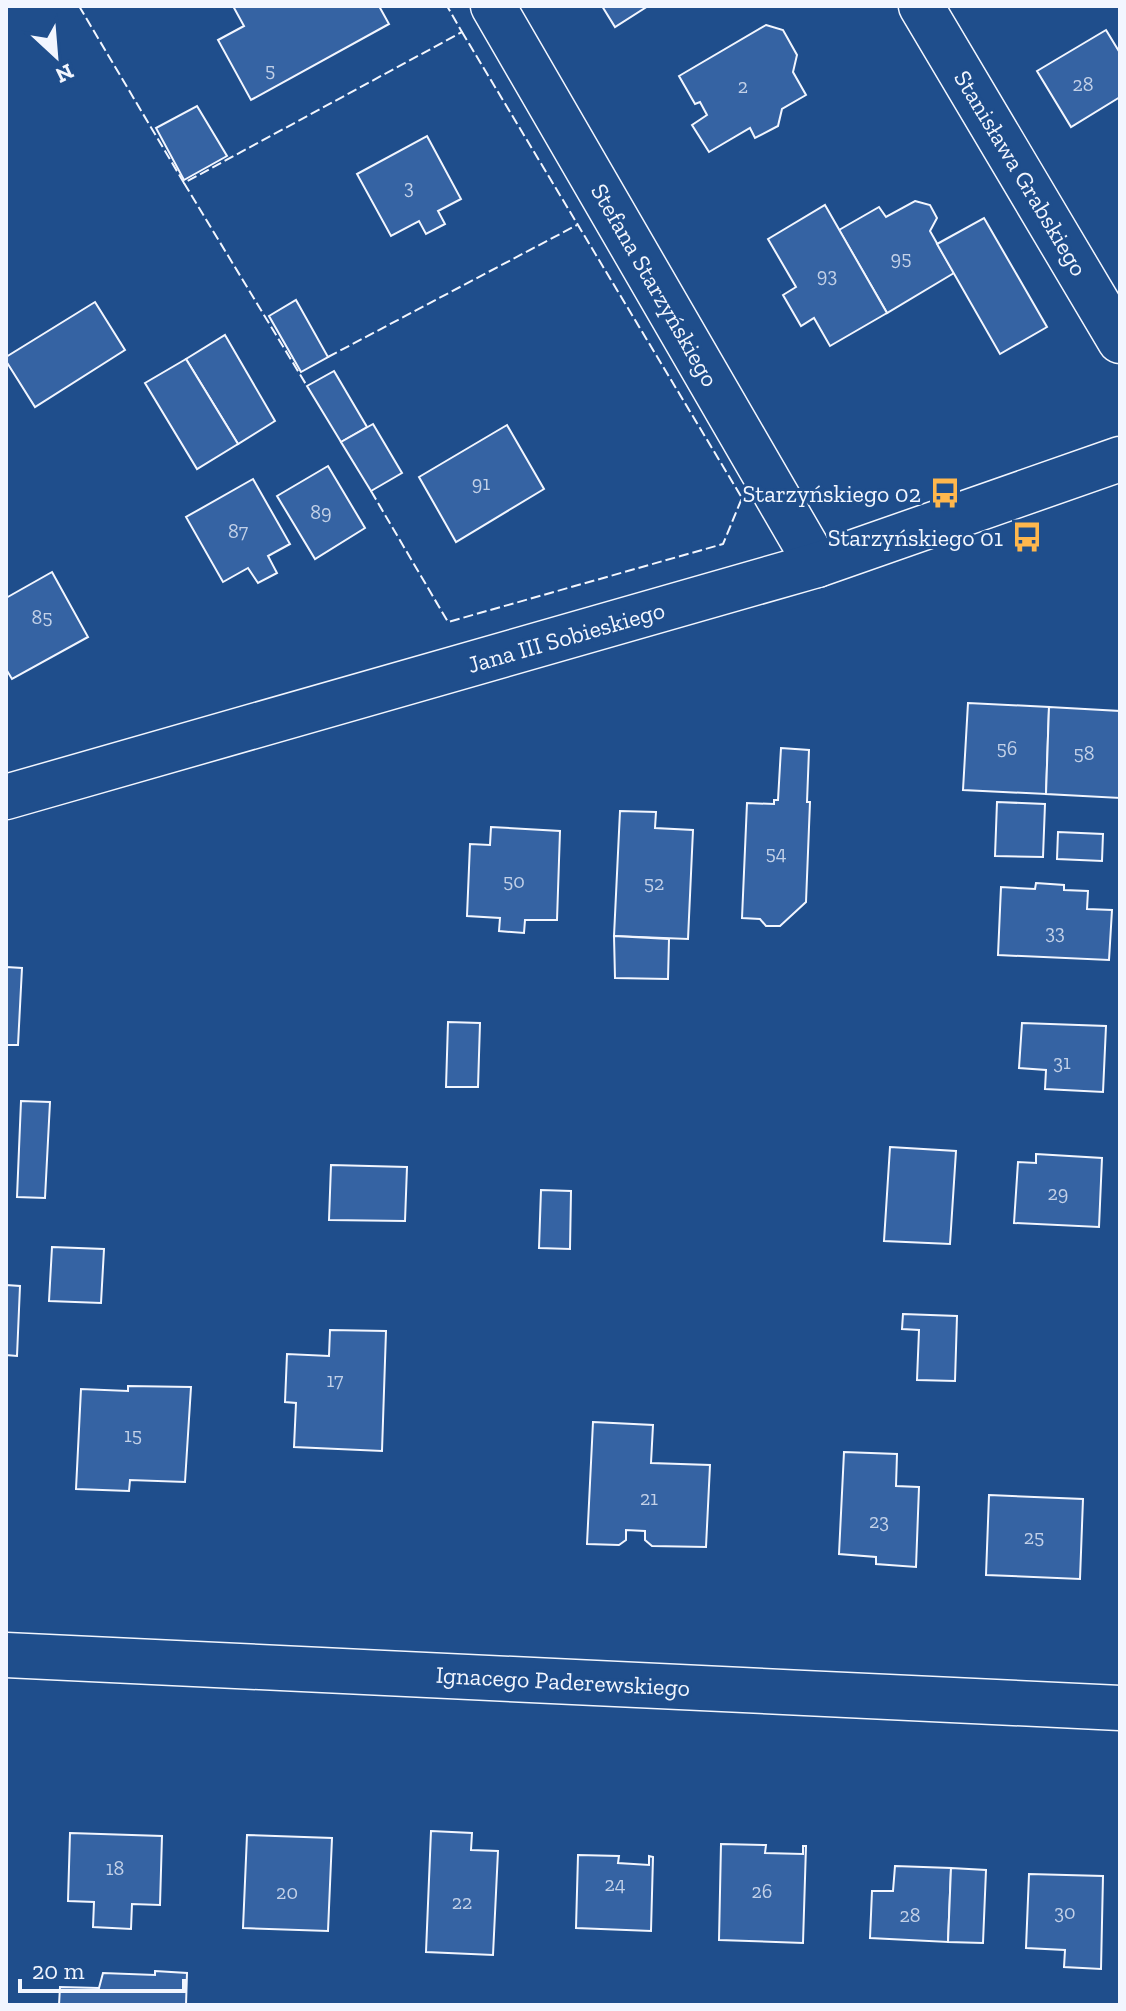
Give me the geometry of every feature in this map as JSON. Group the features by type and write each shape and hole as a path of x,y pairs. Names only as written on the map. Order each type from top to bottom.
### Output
{"street":[{"name":"Stefana Starzyńskiego","path":"493,6 817,565"},
{"name":"Stanisława Grabskiego","path":"921,6 1120,341"},
{"name":"Jana III Sobieskiego","path":"6,797 817,565 1120,459"},
{"name":"Ignacego Paderewskiego","path":"6,1655 1120,1708"}],"building":[{"path":"233,6 379,6 389,24 251,100 218,40 244,26"},
{"path":"602,6 648,6 615,27"},
{"path":"766,25 783,30 797,55 793,72 806,95 782,109 778,126 755,138 750,128 709,152 692,125 707,115 700,102 695,104 679,76"},
{"path":"1106,30 1120,53 1120,97 1071,127 1037,71"},
{"path":"197,106 227,156 184,180 156,128"},
{"path":"427,136 461,199 438,211 445,224 426,234 419,221 391,236 357,174"},
{"path":"915,201 930,205 937,218 930,231 954,273 887,313 839,230 879,207 886,217"},
{"path":"825,205 887,313 830,346 814,318 801,326 783,295 796,287 768,239"},
{"path":"984,218 1047,327 1000,354 937,244"},
{"path":"296,300 328,357 301,372 269,316"},
{"path":"95,302 125,350 35,407 6,357"},
{"path":"225,335 275,421 238,444 186,359"},
{"path":"186,359 238,444 197,469 145,383"},
{"path":"334,371 367,427 341,442 307,386"},
{"path":"373,424 402,473 371,491 341,442"},
{"path":"507,425 544,489 456,542 419,477"},
{"path":"328,466 365,528 315,559 277,496"},
{"path":"253,479 290,544 268,556 277,573 258,583 248,568 223,582 186,517"},
{"path":"52,572 88,637 12,679 6,669 6,598"},
{"path":"968,703 1049,707 1046,794 963,790"},
{"path":"1049,707 1120,711 1120,798 1046,794"},
{"path":"781,748 809,750 806,902 780,926 766,926 760,919 742,918 747,803 774,804 774,800 778,800"},
{"path":"997,802 1045,804 1043,857 995,856"},
{"path":"620,811 656,812 655,828 693,830 688,939 614,936"},
{"path":"491,827 560,831 557,920 525,920 524,933 499,931 500,918 467,916 470,844 490,845"},
{"path":"1058,832 1103,834 1102,861 1057,859"},
{"path":"1036,883 1064,885 1064,890 1088,891 1087,909 1112,910 1109,960 998,955 1001,887 1035,889"},
{"path":"614,936 669,939 668,979 615,978"},
{"path":"6,967 22,968 18,1045 6,1045"},
{"path":"448,1022 480,1023 478,1087 446,1087"},
{"path":"1022,1023 1106,1026 1103,1092 1045,1089 1046,1070 1019,1068"},
{"path":"21,1101 50,1102 45,1198 17,1197"},
{"path":"890,1147 956,1151 950,1244 884,1241"},
{"path":"1036,1154 1102,1158 1099,1227 1014,1223 1018,1162 1036,1163"},
{"path":"331,1165 407,1167 405,1221 329,1220"},
{"path":"541,1190 571,1191 570,1249 539,1248"},
{"path":"52,1247 104,1249 101,1303 49,1301"},
{"path":"6,1285 20,1286 17,1356 6,1355"},
{"path":"903,1314 957,1316 955,1381 917,1380 919,1330 902,1329"},
{"path":"330,1330 386,1331 382,1451 294,1447 296,1403 285,1402 287,1354 329,1356"},
{"path":"128,1386 191,1387 185,1482 130,1480 129,1491 76,1489 81,1389 128,1391"},
{"path":"593,1422 653,1425 651,1463 710,1465 706,1547 652,1546 645,1540 645,1531 626,1530 626,1540 619,1545 587,1544"},
{"path":"844,1452 897,1454 896,1486 919,1487 916,1567 876,1564 876,1557 839,1554"},
{"path":"989,1495 1083,1499 1080,1579 986,1575"},
{"path":"431,1831 472,1833 471,1850 498,1851 493,1955 426,1952"},
{"path":"70,1833 162,1836 160,1905 132,1904 131,1929 93,1927 94,1902 68,1901"},
{"path":"247,1835 332,1838 328,1931 243,1928"},
{"path":"721,1844 766,1845 765,1853 803,1854 803,1846 806,1846 803,1943 719,1940"},
{"path":"578,1855 619,1856 618,1863 649,1865 649,1856 653,1857 651,1931 576,1928"},
{"path":"895,1866 951,1868 948,1942 870,1938 872,1891 893,1891"},
{"path":"951,1868 986,1870 983,1943 948,1942"},
{"path":"1029,1874 1103,1876 1101,1969 1064,1967 1065,1950 1026,1948"},
{"path":"155,1971 187,1973 186,2005 59,2005 60,1987 99,1988 103,1973 155,1975"}],"fence":[{"path":"79,6 184,183 462,32 447,6"},
{"path":"371,491 448,622 723,544 742,498 462,32"},
{"path":"184,183 307,386"},
{"path":"328,357 577,225"}],"place":[{"name":"Starzyńskiego 02","path":"945,493"},
{"name":"Starzyńskiego 01","path":"1027,537"}]}
